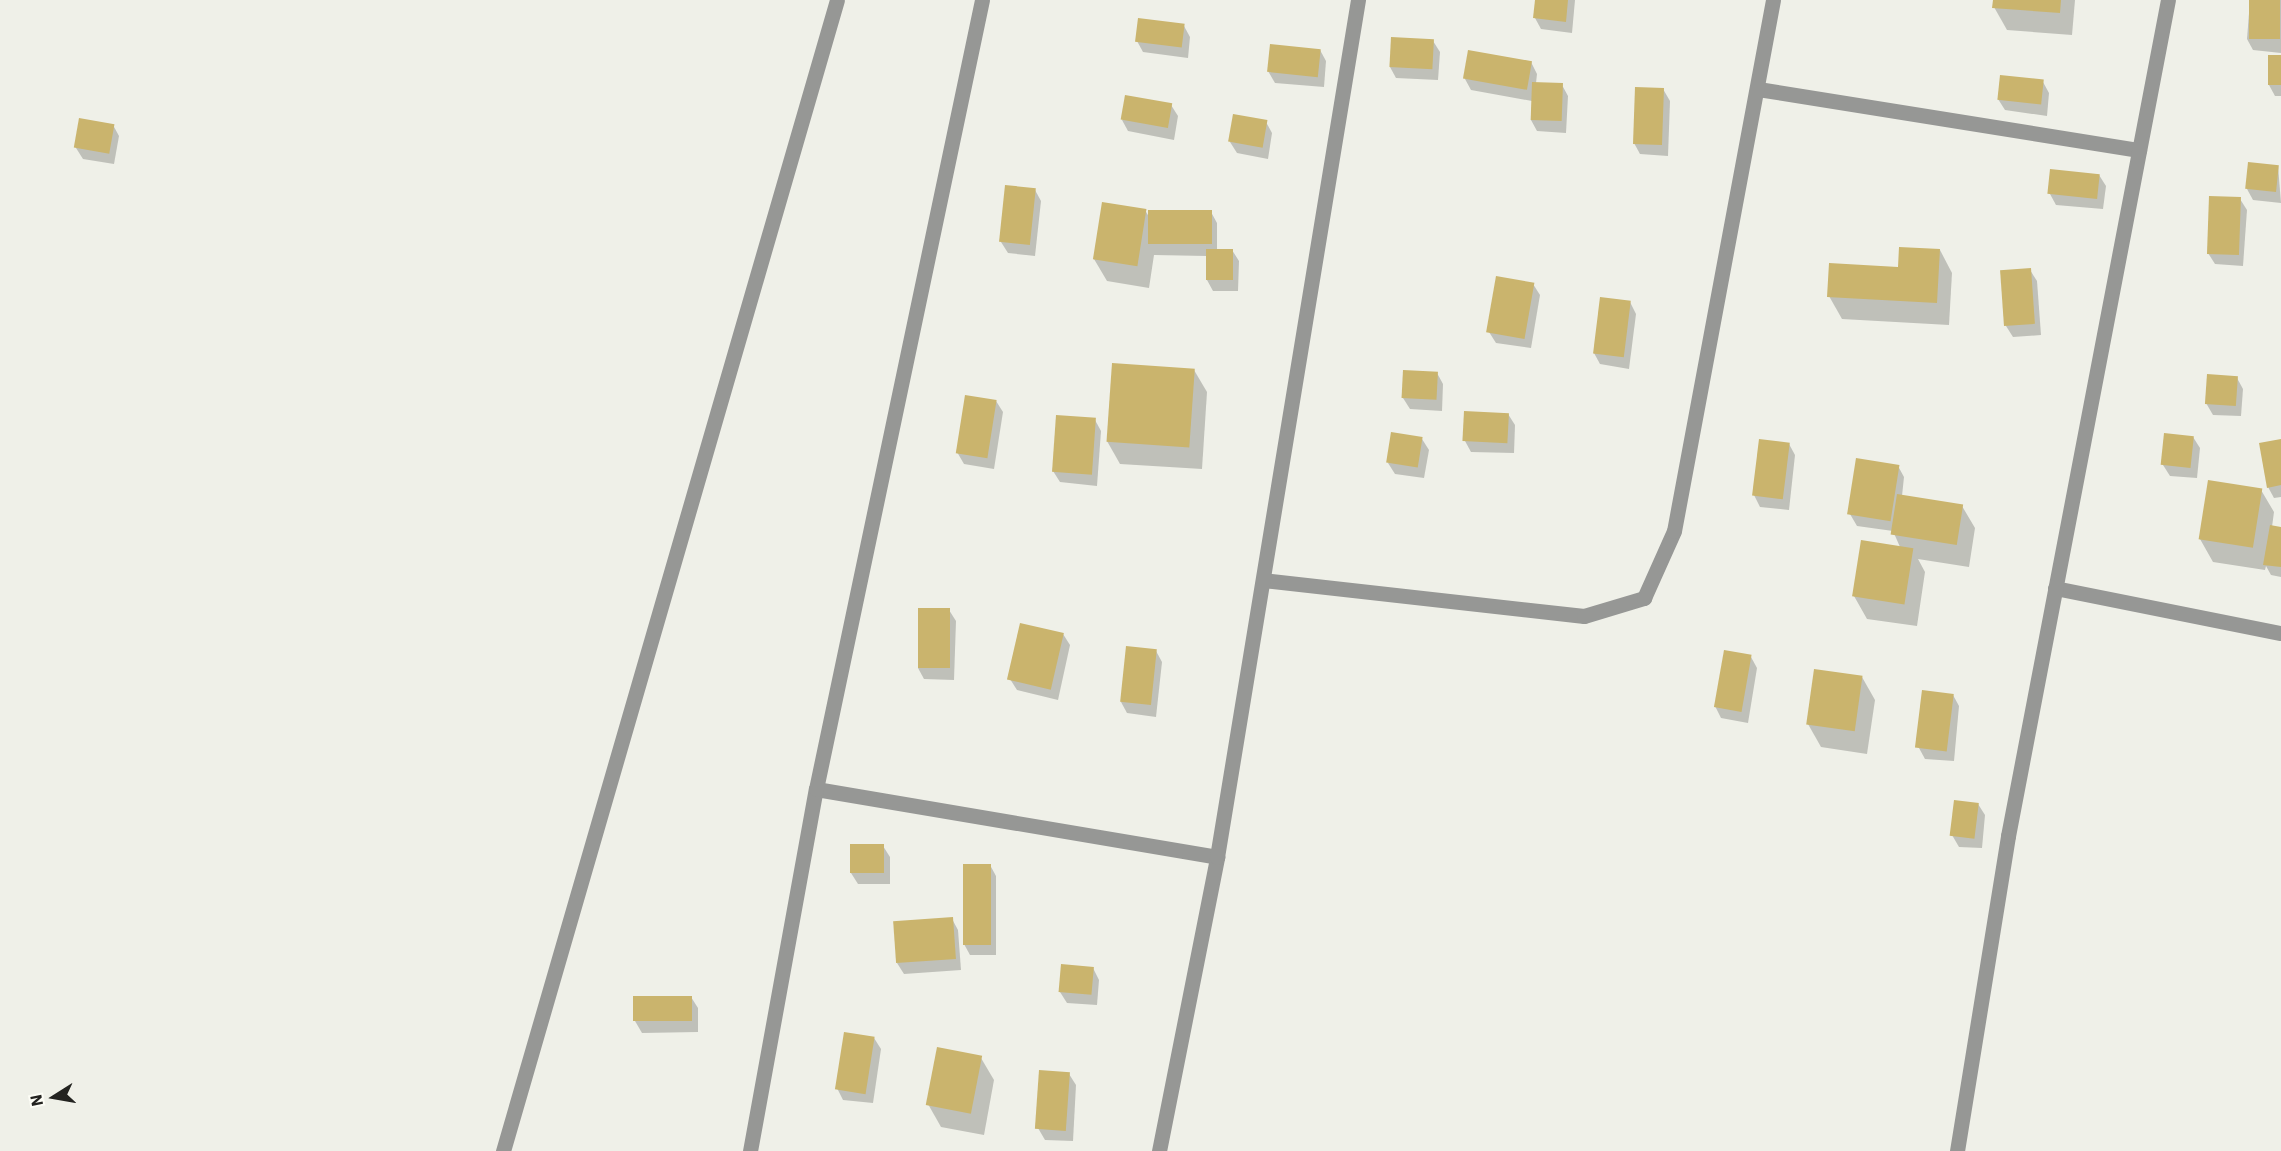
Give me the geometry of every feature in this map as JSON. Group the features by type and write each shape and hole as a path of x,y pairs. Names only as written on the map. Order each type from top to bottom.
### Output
{"street":[{"path":"503,1151 837,0"},
{"path":"750,1151 816,789 982,0"},
{"path":"1159,1151 1217,857 1355,0"},
{"path":"1263,580 1584,616 1644,598 1674,531 1773,0"},
{"path":"1956,1151 2008,836 2168,0"},
{"path":"1758,88 2139,150"},
{"path":"2055,588 2281,633"},
{"path":"816,789 1217,857"}],"building":[{"path":"1535,0 1568,0 1566,22 1533,18"},
{"path":"1993,0 2061,0 2060,13 1992,8"},
{"path":"2249,0 2280,0 2280,39 2249,39"},
{"path":"1138,18 1185,24 1182,48 1135,42"},
{"path":"1391,37 1434,39 1432,69 1389,67"},
{"path":"1270,44 1321,49 1318,77 1267,72"},
{"path":"1468,50 1532,61 1527,90 1463,79"},
{"path":"2268,55 2281,55 2281,85 2268,85"},
{"path":"2000,75 2044,80 2041,104 1997,100"},
{"path":"1532,82 1563,83 1562,121 1531,120"},
{"path":"1635,87 1664,88 1662,145 1633,144"},
{"path":"1125,95 1172,103 1168,128 1121,120"},
{"path":"1233,114 1267,120 1263,148 1228,142"},
{"path":"79,118 114,124 109,154 74,148"},
{"path":"2248,162 2279,165 2276,192 2245,189"},
{"path":"2050,169 2100,174 2097,199 2047,194"},
{"path":"1005,185 1036,188 1030,245 999,242"},
{"path":"2209,196 2241,197 2239,255 2207,254"},
{"path":"1102,202 1146,209 1137,266 1093,259"},
{"path":"1148,210 1212,210 1212,244 1148,244"},
{"path":"1899,247 1940,249 1937,303 1827,297 1829,263 1898,267"},
{"path":"1206,249 1233,249 1233,280 1206,280"},
{"path":"2031,268 2035,324 2004,326 2000,270"},
{"path":"1496,276 1534,283 1525,339 1486,332"},
{"path":"1600,297 1631,301 1624,357 1593,354"},
{"path":"1112,363 1195,369 1189,448 1106,442"},
{"path":"1403,370 1438,372 1436,400 1402,398"},
{"path":"2207,374 2238,376 2236,406 2205,404"},
{"path":"965,395 997,400 987,458 956,453"},
{"path":"1464,411 1509,413 1507,443 1462,441"},
{"path":"1056,415 1096,418 1092,475 1052,472"},
{"path":"1391,432 1423,437 1418,468 1386,463"},
{"path":"2164,433 2194,436 2190,468 2161,465"},
{"path":"1759,439 1790,443 1783,499 1752,496"},
{"path":"2281,439 2281,485 2267,488 2259,443"},
{"path":"1856,458 1899,465 1891,521 1847,514"},
{"path":"2208,480 2262,489 2253,548 2199,539"},
{"path":"1897,494 1963,504 1957,545 1891,534"},
{"path":"2270,525 2281,527 2281,567 2263,565"},
{"path":"1861,540 1913,548 1904,605 1852,596"},
{"path":"918,608 950,608 950,668 918,668"},
{"path":"1020,623 1064,633 1051,690 1007,680"},
{"path":"1126,646 1157,649 1151,705 1120,702"},
{"path":"1724,650 1752,655 1742,712 1714,707"},
{"path":"1814,669 1863,676 1855,731 1806,724"},
{"path":"1922,690 1954,694 1947,751 1915,748"},
{"path":"1954,800 1979,803 1974,839 1950,836"},
{"path":"850,844 884,844 884,873 850,873"},
{"path":"963,864 991,864 991,945 963,945"},
{"path":"953,917 956,959 896,963 893,921"},
{"path":"1061,964 1094,967 1091,995 1059,992"},
{"path":"633,996 692,996 692,1021 633,1021"},
{"path":"844,1032 875,1037 866,1094 835,1089"},
{"path":"937,1047 982,1056 971,1114 926,1105"},
{"path":"1039,1070 1070,1072 1066,1131 1035,1129"}]}
